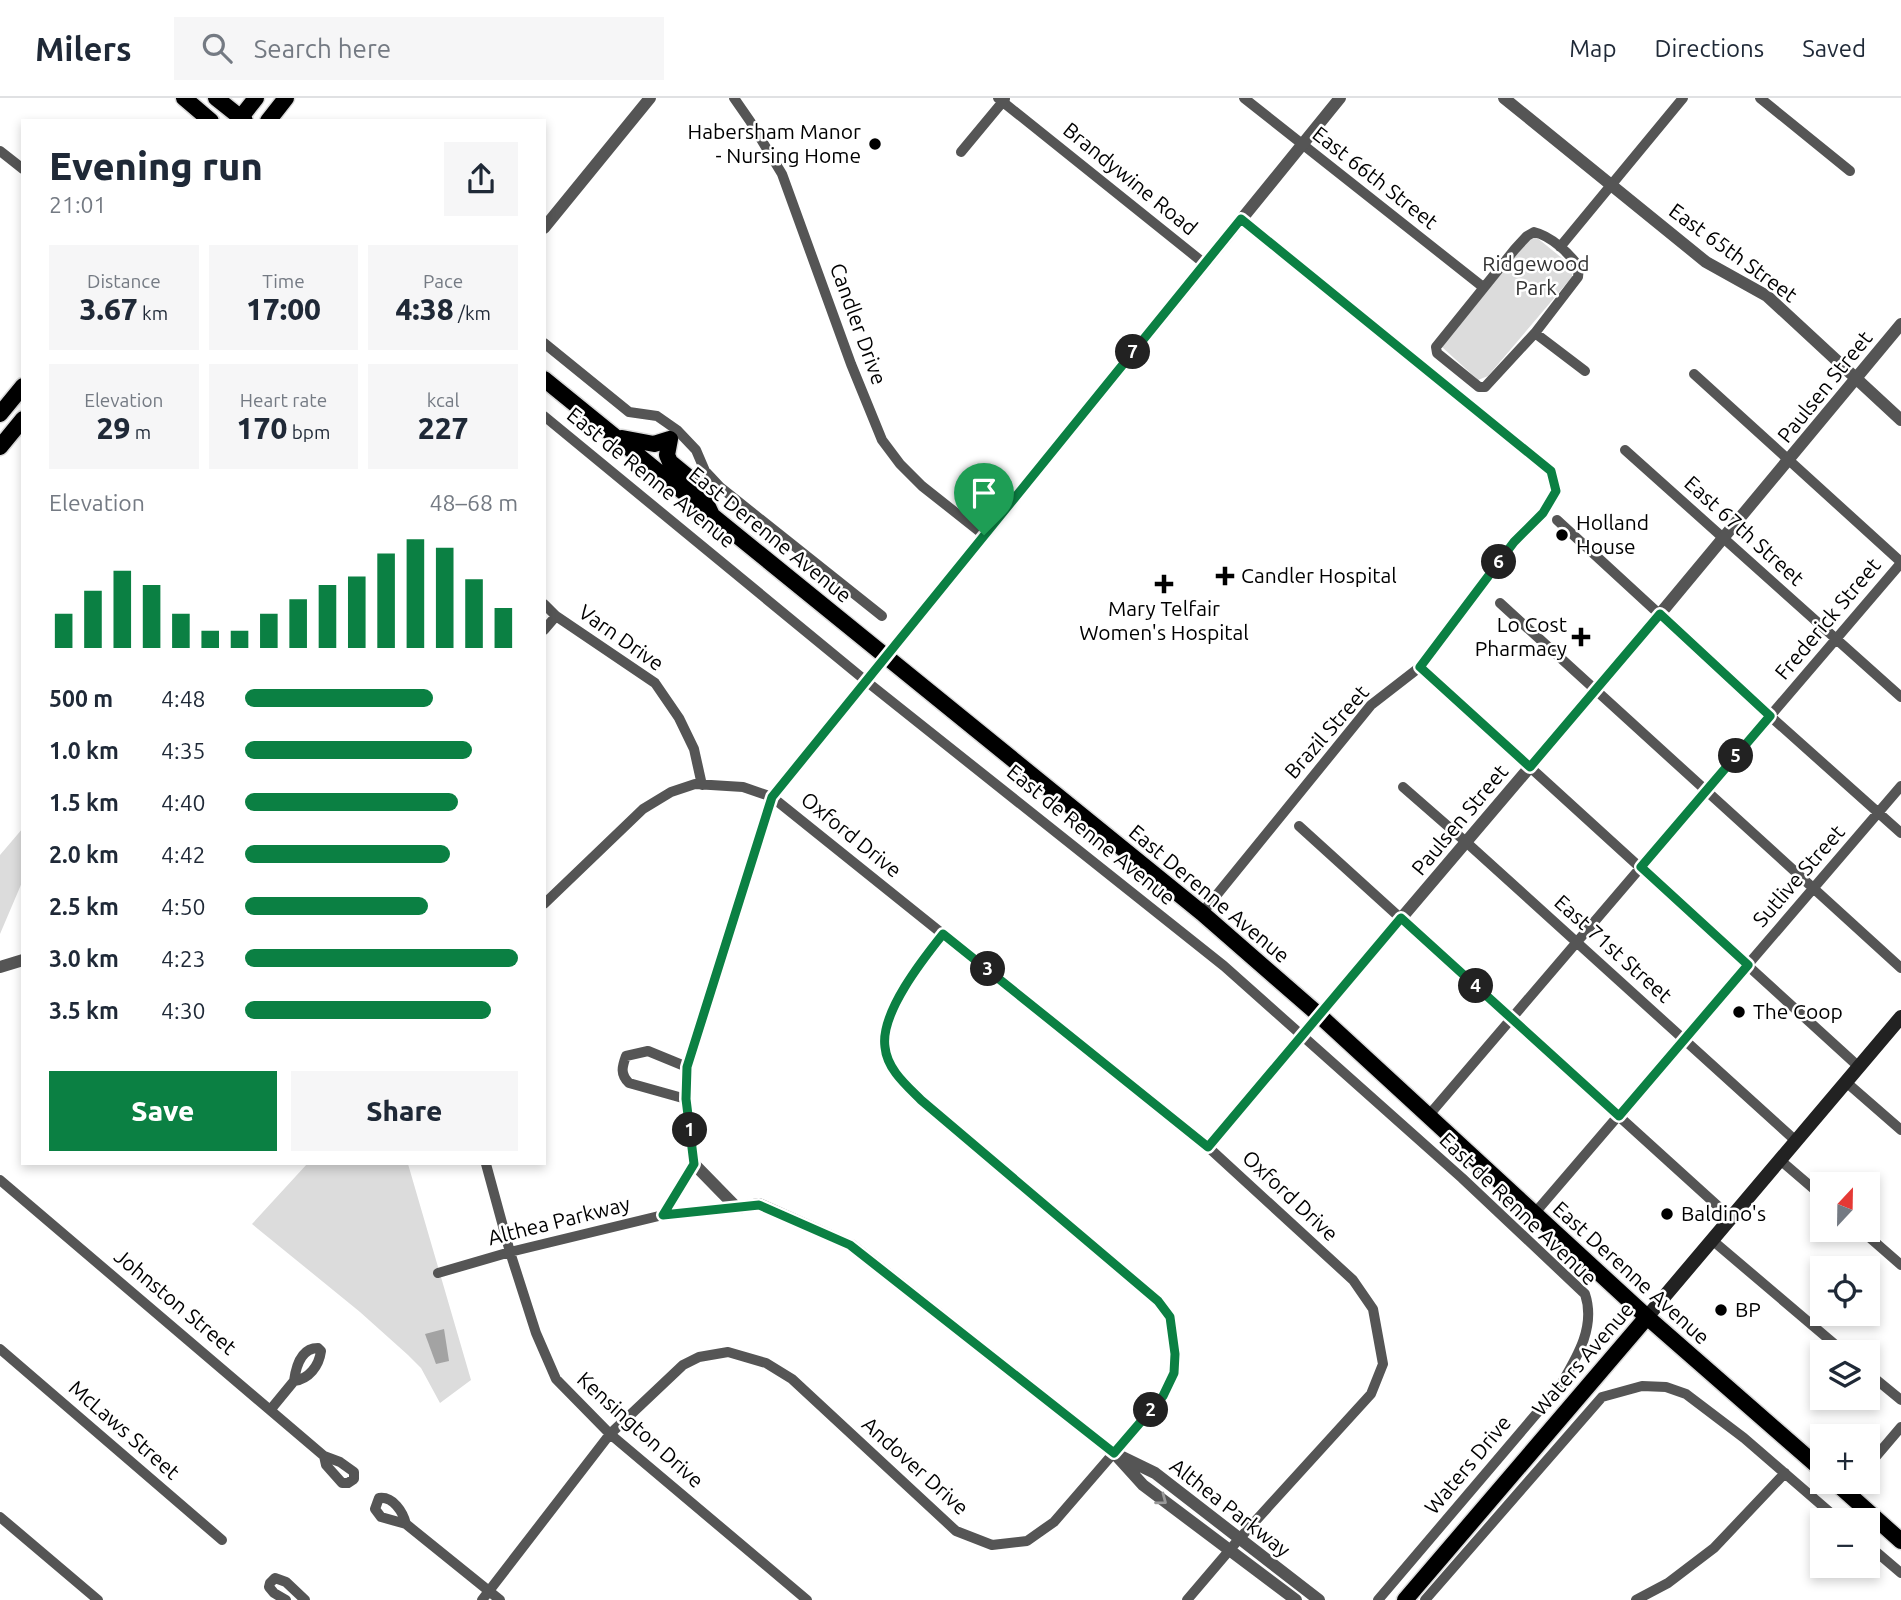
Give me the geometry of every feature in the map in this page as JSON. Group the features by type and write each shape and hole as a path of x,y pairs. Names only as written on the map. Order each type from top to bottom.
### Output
{"main road":[{"path":"184,98 209,119"},
{"path":"216,98 240,119"},
{"path":"242,119 256,98"},
{"path":"270,119 286,98"},
{"name":"East Derenne Avenue","path":"546,381 1202,913 1319,1015 1647,1317 1810,1460"},
{"path":"0,414 21,388"},
{"path":"0,447 21,421"},
{"path":"616,437 654,444 670,439 667,455 670,462 698,485 712,515"},
{"name":"Waters Avenue","path":"1405,1600 1901,1017"},
{"path":"1853,1494 1901,1541"}],"street":[{"path":"546,226 650,98"},
{"name":"Candler Drive","path":"734,98 782,174 851,364 882,440 900,464 922,486 984,535"},
{"name":"East 66th Street","path":"1244,98 1483,287"},
{"path":"737,1208 694,1164 686,1099 687,1067 772,797 1340,98"},
{"name":"East 65th Street","path":"1504,98 1706,262 1767,296 1901,421"},
{"path":"1560,247 1683,98"},
{"path":"1760,98 1850,171"},
{"path":"961,152 1002,99"},
{"name":"Brandywine Road","path":"1002,99 1205,264"},
{"path":"0,151 21,167"},
{"name":"Brazil Street","path":"1202,913 1371,705 1420,667 1514,542 1543,513 1556,491 1551,471 1241,219"},
{"path":"1534,232 1540,233 1560,247 1578,265 1579,273 1535,333 1485,387 1479,387 1437,353 1436,347 1527,236 1534,232"},
{"name":"Paulsen Street","path":"1208,1147 1724,539 1901,324"},
{"path":"1535,333 1585,371"},
{"path":"546,345 629,412 657,416 677,430 696,450 705,471 720,487 882,616"},
{"path":"1694,374 1901,563"},
{"name":"East de Renne Avenue","path":"546,418 866,681 1224,966 1462,1178 1585,1294 1590,1309"},
{"name":"East 67th Street","path":"1625,450 1901,697"},
{"path":"1557,520 1901,833"},
{"name":"Frederick Street","path":"1429,1115 1901,563"},
{"path":"1500,603 1901,968"},
{"name":"Varn Drive","path":"546,606 555,616 655,683 679,718 694,749 702,785"},
{"path":"546,627 555,616"},
{"path":"1420,667 1859,1066"},
{"name":"Oxford Drive","path":"546,902 643,809 671,792 695,784 743,787 772,797 1208,1147 1353,1280 1373,1309 1383,1364 1371,1394 1239,1539"},
{"name":"Sutlive Street","path":"1534,1214 1901,786"},
{"name":"East 71st Street","path":"1403,788 1796,1141"},
{"path":"1299,826 1731,1218"},
{"name":"Andover Drive","path":"482,1600 610,1434 683,1366 699,1357 728,1352 766,1363 792,1379 956,1531 992,1545 1027,1541 1054,1522 1163,1396 1174,1373 1175,1354 1170,1317 1158,1301 921,1100 896,1074 884,1047 888,1022 900,993 943,934"},
{"path":"0,967 21,961"},
{"path":"686,1099 629,1083 623,1077 622,1067 626,1056 648,1051 687,1067"},
{"path":"1846,1082 1901,1130"},
{"path":"1780,1160 1810,1186"},
{"path":"663,1215 694,1164"},
{"name":"Kensington Drive","path":"486,1165 536,1333 556,1379 610,1434 807,1600"},
{"name":"Johnston Street","path":"0,1180 324,1456"},
{"name":"Althea Parkway","path":"438,1273 510,1252 663,1215 759,1205 850,1245 1114,1453 1143,1485 1296,1600"},
{"path":"1712,1240 1830,1340"},
{"path":"1875,1242 1901,1265"},
{"name":"Waters Drive","path":"1378,1600 1560,1386 1583,1346 1590,1309"},
{"name":"McLaws Street","path":"0,1349 222,1539"},
{"path":"271,1409 294,1381"},
{"path":"1880,1382 1901,1400"},
{"path":"1424,1600 1602,1397 1642,1385 1666,1387 1686,1395 1825,1508"},
{"path":"1880,1452 1901,1427"},
{"name":"Althea Parkway","path":"1114,1453 1155,1473 1319,1600"},
{"path":"1636,1600 1668,1583 1714,1548 1785,1473"},
{"path":"0,1517 98,1600"},
{"path":"406,1524 500,1600"},
{"path":"1187,1600 1239,1539"},
{"path":"1880,1555 1901,1573"},
{"path":"286,1600 269,1587 275,1578 286,1582 305,1600"}],"green space":[{"name":"Ridgewood Park","path":"1536,237 1573,267 1572,277 1488,376 1478,380 1442,347 1529,239"},
{"path":"21,830 21,885 0,934 0,855"},
{"path":"306,1165 408,1165 471,1380 440,1403 421,1368 408,1355 252,1224"}],"shaded area":[{"path":"444,1329 449,1361 436,1364 425,1334"}],"place":[{"name":"Habersham Manor - Nursing Home","path":"875,144"},
{"name":"Holland House","path":"1562,535"},
{"name":"Candler Hospital","path":"1225,576"},
{"name":"Mary Telfair Women's Hospital","path":"1164,584"},
{"name":"Lo Cost Pharmacy","path":"1581,637"},
{"name":"The Coop","path":"1739,1012"},
{"name":"Baldino's","path":"1667,1214"},
{"name":"BP","path":"1721,1310"}],"route":[{"path":"1241,219 1551,471 1556,491 1543,513 1514,542 1420,667 1530,767 1660,614 1770,716 1641,867 1748,965 1619,1116 1401,918 1208,1147 943,934 900,993 888,1022 884,1047 896,1074 921,1100 1158,1301 1170,1317 1175,1354 1174,1373 1163,1396 1114,1453 850,1245 759,1205 663,1215 694,1164 686,1099 687,1067 772,797 984,535 1241,219"}]}
